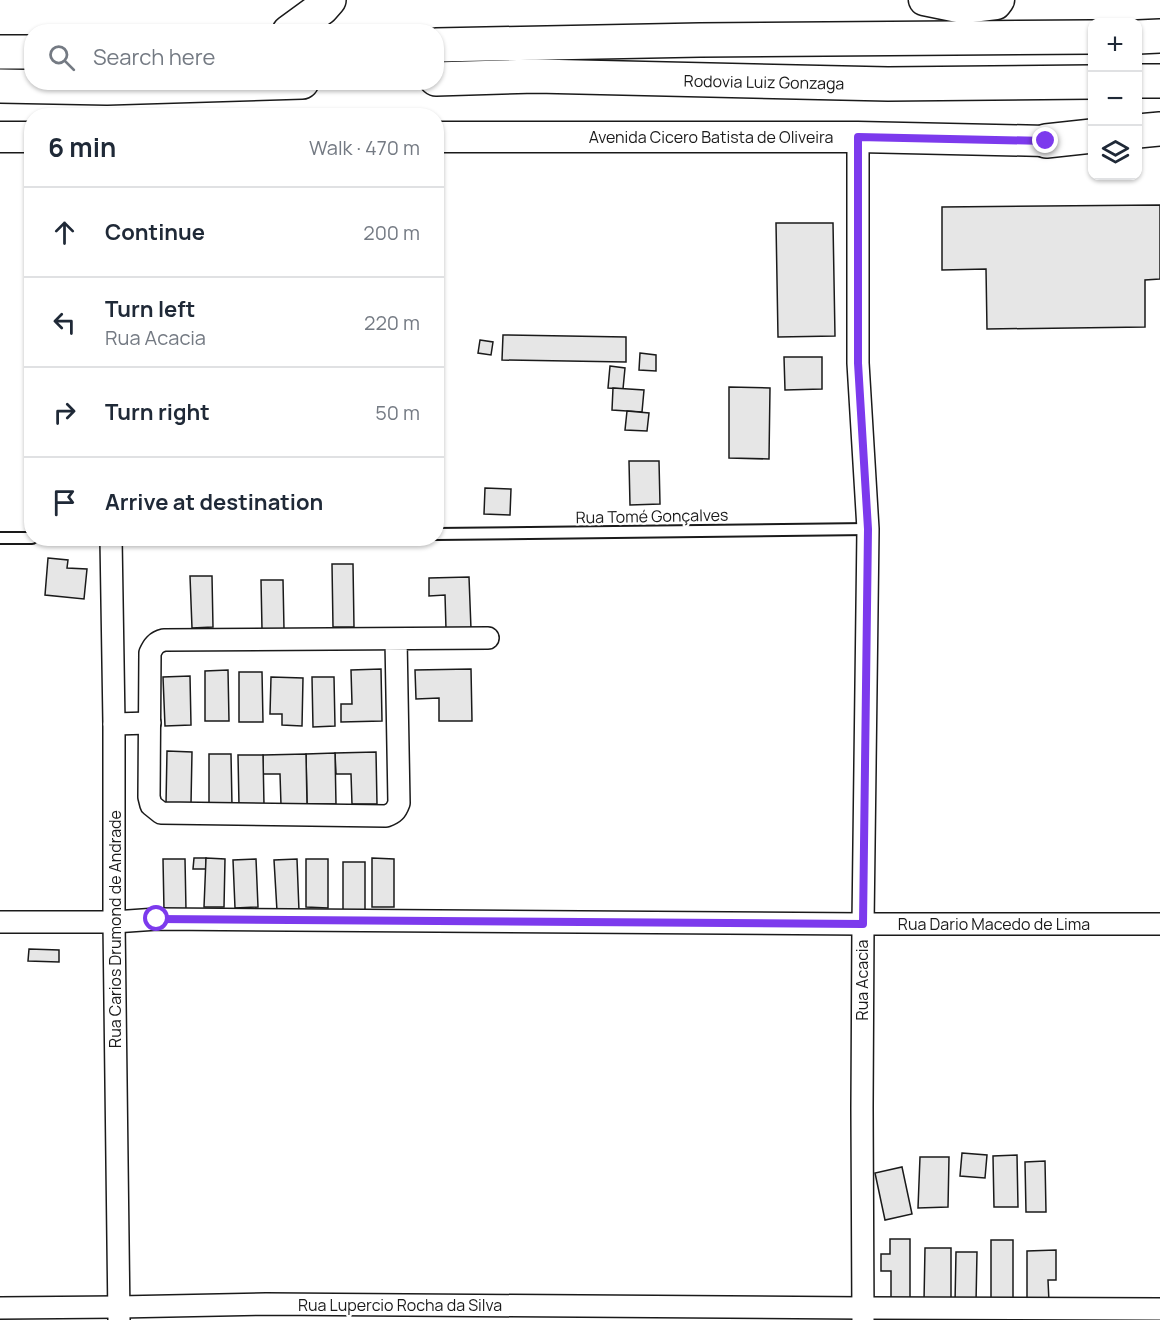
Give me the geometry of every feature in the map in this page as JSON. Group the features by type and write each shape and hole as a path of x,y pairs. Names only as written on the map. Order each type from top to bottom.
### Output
{"highway":[{"path":"300,24 329,0"},
{"path":"1142,37 1160,36"},
{"path":"444,45 1088,37"},
{"path":"0,52 24,52"},
{"name":"Rodovia Luiz Gonzaga","path":"444,79 536,76 888,84 1088,82"},
{"path":"1142,81 1160,81"},
{"path":"0,86 24,86"},
{"path":"1142,131 1160,129"},
{"path":"1046,141 1088,136"}],"main road":[{"path":"924,0 963,8 996,4 999,0"},
{"path":"0,137 24,137"},
{"name":"Avenida Cicero Batista de Oliveira","path":"444,137 858,137 1046,141"}],"street":[{"name":"Rua Acacia","path":"858,137 858,363 868,529 861,1107 863,1314"},
{"name":"Avenida Cicero Batista de Oliveira","path":"1046,141 1088,142"},
{"path":"1142,144 1160,144"},
{"name":"Rua Carios Drumond de Andrade","path":"111,546 119,1314"},
{"path":"396,639 399,803 396,811 386,816 161,813 151,805 149,797 150,653 152,647 158,642 164,640 488,638"},
{"path":"114,724 150,723"},
{"name":"Rua Dario Macedo de Lima","path":"0,922 114,922 169,919 1160,924"},
{"name":"Rua Lupercio Rocha da Silva","path":"0,1308 119,1314 278,1304 863,1314 1160,1309"}],"lane":[{"name":"Rua Tomé Gonçalves","path":"444,534 868,529"},
{"path":"0,538 24,538"}],"building":[{"path":"1160,205 1160,279 1145,280 1145,327 987,329 986,269 942,270 942,207"},
{"path":"776,223 833,223 835,336 778,337"},
{"path":"503,335 626,337 626,362 502,360"},
{"path":"480,340 493,342 491,355 478,353"},
{"path":"640,353 656,355 656,371 639,370"},
{"path":"784,357 822,357 822,389 785,390"},
{"path":"610,366 625,368 623,389 608,388"},
{"path":"729,387 770,388 769,459 729,458"},
{"path":"613,388 644,390 642,412 612,410"},
{"path":"627,411 649,413 647,431 625,430"},
{"path":"629,461 659,461 660,504 630,505"},
{"path":"485,488 511,489 510,515 484,514"},
{"path":"48,558 68,560 67,568 87,569 84,599 45,595"},
{"path":"332,564 353,564 354,627 333,627"},
{"path":"190,576 212,576 213,627 192,628"},
{"path":"469,577 471,629 446,629 445,595 429,596 429,578"},
{"path":"261,580 283,580 284,629 262,629"},
{"path":"381,669 382,721 341,722 341,704 352,704 351,670"},
{"path":"471,669 472,721 439,721 439,698 416,699 415,670"},
{"path":"228,670 229,721 205,721 205,671"},
{"path":"239,672 262,672 263,722 239,722"},
{"path":"190,676 191,725 165,726 163,677"},
{"path":"271,677 303,678 302,726 282,725 282,714 270,714"},
{"path":"312,677 334,677 335,726 313,727"},
{"path":"167,751 192,752 191,804 166,804"},
{"path":"376,752 377,804 352,804 351,774 336,774 335,753"},
{"path":"335,753 336,804 307,804 306,754"},
{"path":"209,754 231,754 232,806 209,806"},
{"path":"306,754 307,804 281,805 280,774 263,774 263,755"},
{"path":"238,755 263,755 264,805 239,805"},
{"path":"194,858 206,858 206,869 193,869"},
{"path":"206,858 225,859 224,907 204,907"},
{"path":"372,858 394,859 394,907 372,907"},
{"path":"163,859 185,859 186,910 164,910"},
{"path":"256,859 258,907 235,908 233,860"},
{"path":"297,859 299,911 277,911 274,860"},
{"path":"306,859 328,859 328,908 306,907"},
{"path":"343,862 365,862 365,911 343,910"},
{"path":"29,949 59,950 59,962 28,961"},
{"path":"962,1153 987,1155 985,1178 960,1176"},
{"path":"1017,1155 1018,1207 994,1207 993,1156"},
{"path":"920,1157 949,1157 948,1207 918,1208"},
{"path":"1045,1161 1046,1212 1026,1212 1025,1162"},
{"path":"902,1167 912,1214 885,1220 875,1173"},
{"path":"890,1239 910,1239 910,1303 891,1303 891,1271 881,1271 881,1254 890,1254"},
{"path":"991,1240 1013,1240 1013,1304 991,1304"},
{"path":"925,1248 951,1248 951,1301 924,1301"},
{"path":"1056,1250 1056,1280 1048,1280 1049,1302 1027,1302 1027,1251"},
{"path":"956,1252 977,1252 976,1303 955,1303"}],"route":[{"path":"157,919 863,924 868,529 858,363 858,137 1046,141"}]}
